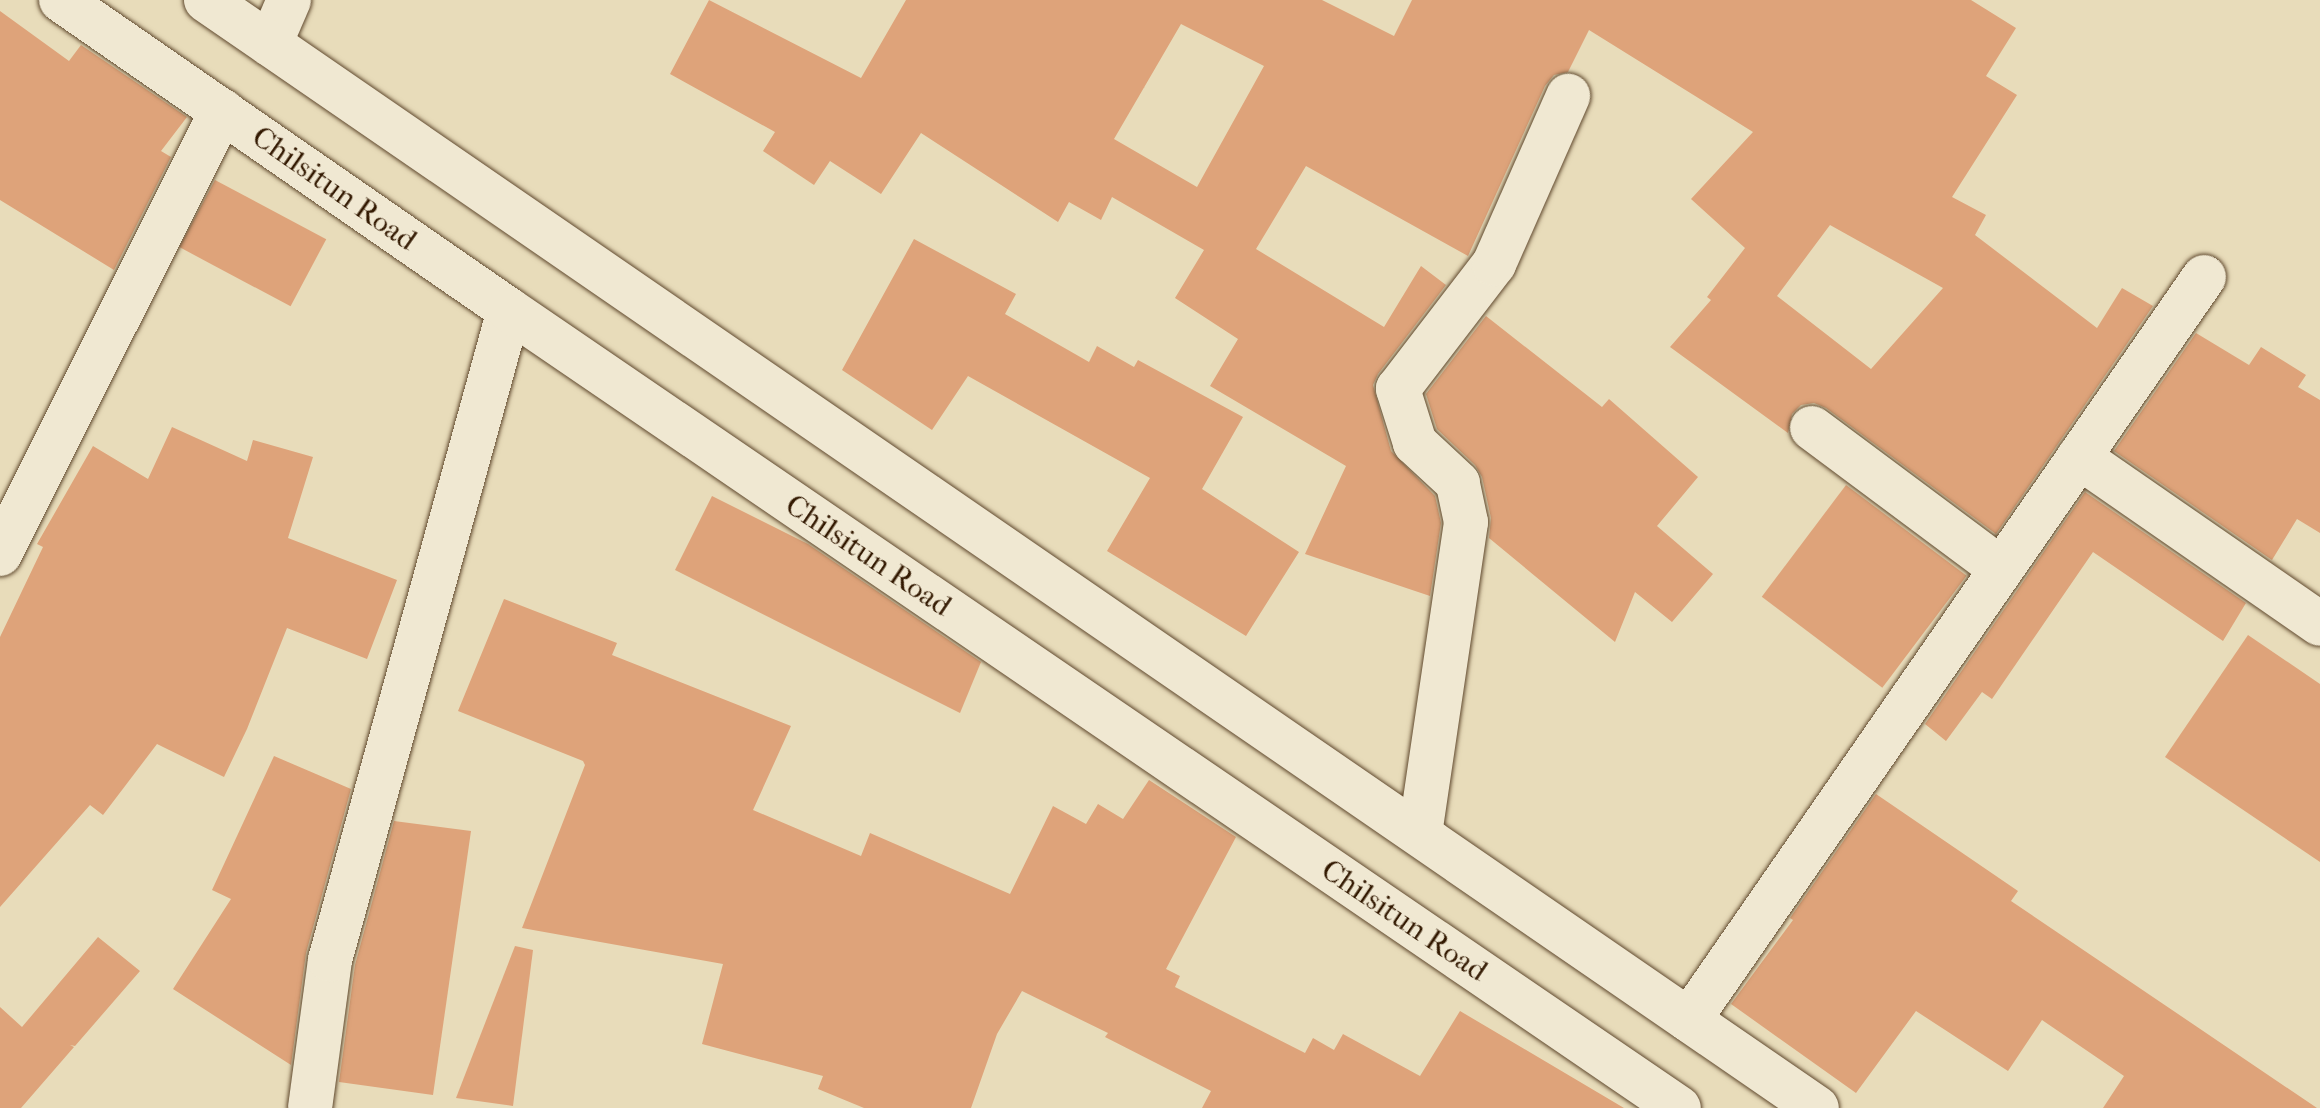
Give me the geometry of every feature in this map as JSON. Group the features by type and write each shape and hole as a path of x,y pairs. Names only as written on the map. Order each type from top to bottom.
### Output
{"main road":[{"name":"Chilsitun Road","path":"61,0 509,310 1679,1108"},
{"path":"206,0 1817,1108"},
{"path":"270,44 289,0"},
{"path":"1420,834 1466,522 1458,483 1415,443 1398,389 1494,264 1568,96"},
{"path":"0,554 222,110"},
{"path":"1689,1020 2204,277"},
{"path":"310,1108 330,960 509,310"},
{"path":"1812,428 2001,569"},
{"path":"2079,457 2320,624"}],"building":[{"path":"709,0 861,78 906,0 1322,0 1394,36 1412,0 1971,0 2016,28 1986,76 2017,95 1952,197 1986,215 1975,235 2097,328 2122,288 2153,306 1996,534 1826,408 1814,403 1801,405 1792,414 1788,433 1670,347 1711,300 1707,297 1745,248 1691,199 1753,132 1589,30 1568,72 1554,75 1545,86 1468,256 1306,166 1256,249 1384,327 1421,266 1446,285 1378,374 1373,385 1391,451 1435,496 1441,523 1430,596 1305,554 1346,466 1210,386 1238,339 1175,298 1204,250 1112,197 1101,220 1069,202 1058,222 921,133 881,194 830,161 814,185 763,151 775,132 670,74","holes":["1181,24 1264,66 1197,187 1114,139","1830,225 1943,288 1871,369 1777,296"]},
{"path":"0,11 69,61 81,45 187,117 161,151 171,157 114,270 0,200"},
{"path":"215,180 326,239 291,306 179,247"},
{"path":"914,239 1016,294 1005,314 1089,362 1097,346 1134,367 1138,360 1243,417 1202,489 1299,552 1246,636 1107,551 1150,478 968,376 932,430 842,370"},
{"path":"1486,316 1602,407 1609,399 1698,477 1657,526 1713,574 1672,622 1635,592 1615,642 1489,538 1491,518 1482,477 1475,465 1437,429 1426,394"},
{"path":"2196,333 2249,365 2261,347 2306,375 2298,387 2320,400 2320,533 2297,519 2272,560 2114,451"},
{"path":"172,427 247,461 253,440 313,457 288,538 397,580 367,659 287,628 247,729 224,777 157,744 103,815 90,805 0,907 0,637 43,547 37,544 93,446 148,479"},
{"path":"1846,485 1967,576 1882,688 1762,597"},
{"path":"2085,492 2246,603 2223,641 2093,552 1992,699 1982,692 1946,741 1925,724"},
{"path":"712,496 808,544 981,662 960,713 675,570"},
{"path":"504,599 617,643 612,655 791,726 753,810 861,856 870,833 1010,894 1053,806 1086,824 1098,804 1123,819 1149,780 1236,837 1166,969 1180,976 1175,987 1305,1053 1313,1038 1334,1050 1343,1034 1420,1076 1460,1011 1624,1108 1202,1108 1211,1091 1105,1037 1108,1033 1022,991 997,1034 971,1108 864,1108 818,1089 823,1076 702,1044 723,964 522,928 585,765 583,761 458,711"},
{"path":"2248,635 2320,684 2320,862 2165,757"},
{"path":"274,756 351,789 306,953 291,1065 173,989 231,899 212,890"},
{"path":"1876,794 2018,891 2011,901 2317,1108 2103,1108 2124,1076 2042,1020 2008,1071 1916,1011 1856,1093 1731,1004 1793,920 1790,918"},
{"path":"394,821 471,831 433,1095 339,1082 355,965"},
{"path":"98,937 140,971 75,1046 70,1045 74,1047 21,1108 0,1108 0,1007 22,1027"},
{"path":"515,946 533,950 513,1106 456,1098"}]}
